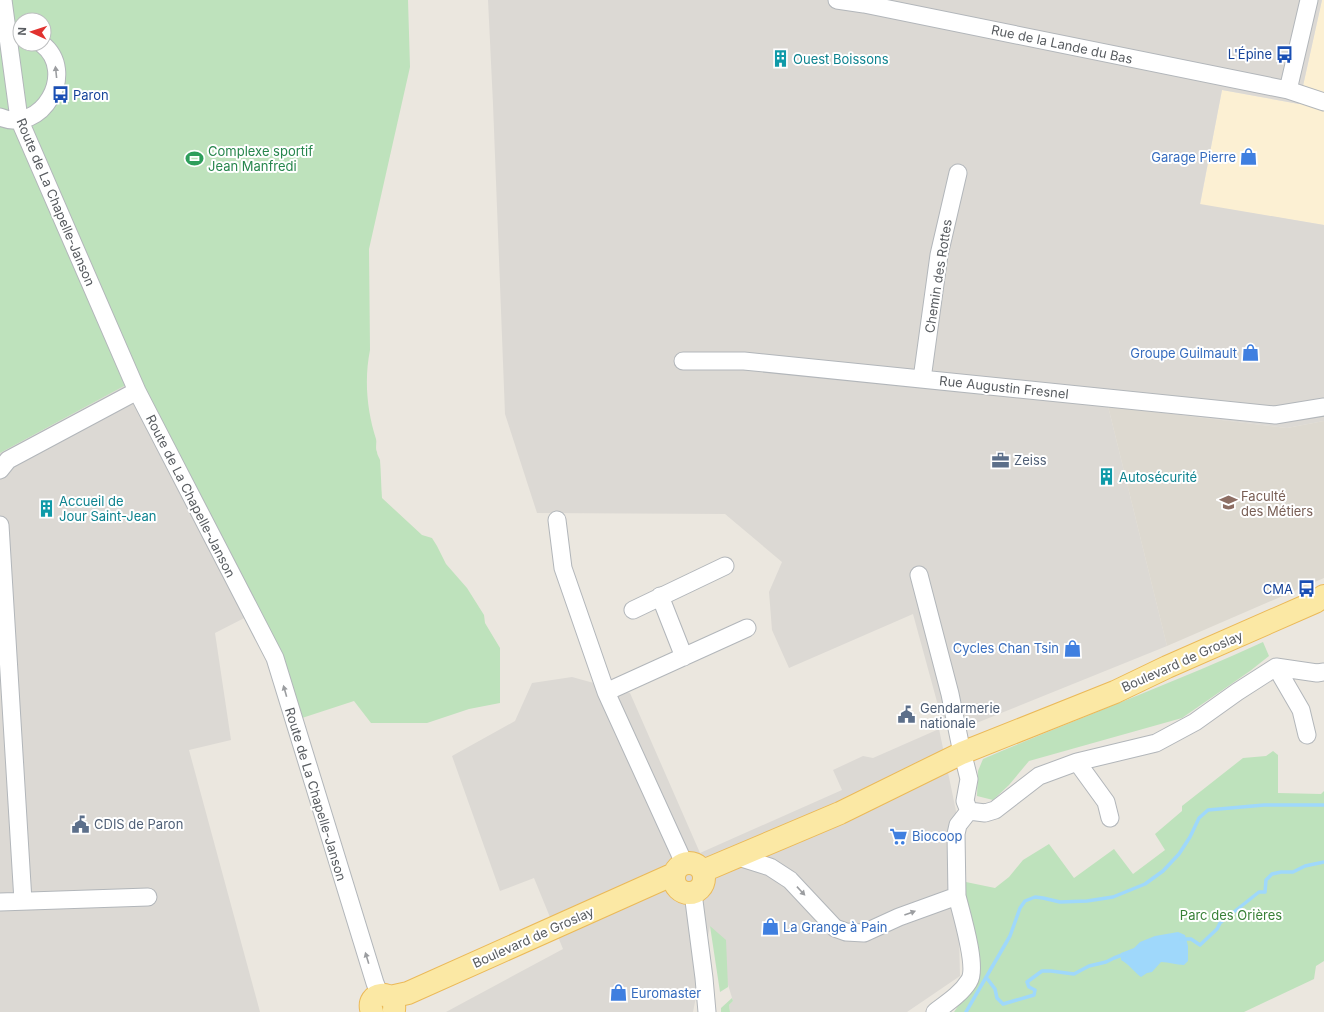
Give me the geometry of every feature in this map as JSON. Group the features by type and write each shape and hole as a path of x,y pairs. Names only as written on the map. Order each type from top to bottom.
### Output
{"main road":[{"name":"Boulevard de Groslay","path":"381,1006 408,993 738,857 840,813 890,788 1115,692 1167,667 1321,600"}],"street":[{"name":"Route de La Chapelle-Janson","path":"3,0 9,34 19,119 137,391 275,658 381,1006"},
{"name":"Rue de la Lande du Bas","path":"837,0 864,4 1288,90 1324,102"},
{"path":"1288,90 1309,0"},
{"path":"0,117 4,119 19,119 32,116 44,108 52,97 56,84 57,71 53,58 49,52"},
{"name":"Chemin des Rottes","path":"922,379 939,255 958,173"},
{"name":"Rue Augustin Fresnel","path":"683,361 744,361 1275,415 1324,407"},
{"path":"0,470 8,460 137,391"},
{"path":"557,520 563,568 606,692 686,878 704,978 707,1012"},
{"path":"0,525 23,901"},
{"path":"633,610 725,566"},
{"path":"920,575 950,694 963,758 969,779 965,801 969,811"},
{"path":"660,596 684,657"},
{"path":"606,692 747,628"},
{"path":"969,811 985,813 995,810 1039,776 1077,762 1156,743 1195,722 1237,692 1276,667 1317,673 1324,672"},
{"path":"1276,667 1301,710 1307,735"},
{"path":"1077,762 1106,802 1110,818"},
{"path":"934,1012 959,993 971,980 972,969 969,946 957,896 956,834 958,825 969,811"},
{"path":"738,857 770,867 790,880 835,928 846,932 864,933 899,917 957,896"},
{"path":"0,902 148,897"}],"shaded area":[{"path":"488,0 1322,0 1299,104 1222,90 1200,204 1324,225 1324,421 1287,428 1108,406 1167,646 969,726 942,720 913,614 789,668 772,630 769,592 782,562 725,514 537,513 505,414"},
{"path":"1322,0 1324,0 1324,225 1200,205 1222,90 1299,104"},
{"path":"137,379 258,611 215,633 231,740 189,750 260,1012 0,1012 0,453"},
{"name":"Faculté des Métiers","path":"1108,406 1287,428 1324,421 1324,578 1167,646"},
{"path":"572,677 630,693 700,853 842,790 833,770 863,756 873,758 939,729 956,811 960,976 907,1012 730,1012 729,1005 733,1001 710,926 693,1012 446,1012 563,949 534,878 500,891 452,756 515,721 532,683"}],"green space":[{"path":"0,0 408,0 410,67 369,249 370,350 367,373 367,395 370,418 376,439 376,450 380,460 382,498 422,535 432,538 446,564 467,588 484,615 485,623 500,648 500,703 469,709 427,723 371,723 354,701 302,718 137,379 0,453"},
{"path":"1263,642 1269,656 1182,718 1029,761 1009,785 993,800 977,796 978,771 983,759"},
{"name":"Parc des Orières","path":"1273,751 1278,755 1278,793 1321,794 1324,791 1324,961 1316,966 1314,979 1244,1012 954,1012 980,974 975,941 961,881 995,888 1009,877 1023,860 1049,844 1074,878 1114,849 1133,874 1165,850 1155,834 1182,811 1182,806 1243,758 1266,756"},
{"path":"710,926 726,940 728,987 720,992"},
{"path":"732,998 733,1001 729,1005 730,1012 721,1012 721,1008"}],"water":[{"path":"1178,932 1185,935 1188,946 1188,961 1184,965 1161,962 1152,972 1141,977 1121,960 1121,953 1134,948 1140,942 1155,936"}],"waterway":[{"path":"966,1012 1010,936 1020,908 1025,901 1035,897 1060,902 1087,901 1113,897 1145,884 1163,871 1179,854 1190,837 1199,818 1208,810 1264,805 1324,805"},
{"path":"1181,939 1191,939 1200,945 1217,929 1220,923 1259,892 1265,892 1266,880 1272,874 1293,872 1305,866 1324,862"},
{"path":"986,977 995,989 997,998 1003,1004 1034,995 1035,990 1029,987 1027,982 1042,971 1074,974 1089,966 1106,962 1122,955 1124,956"}],"place":[{"name":"L'Épine","path":"1285,54"},
{"name":"Ouest Boissons","path":"780,59"},
{"name":"Paron","path":"60,95"},
{"name":"Garage Pierre","path":"1249,157"},
{"name":"Complexe sportif Jean Manfredi","path":"195,158"},
{"name":"Groupe Guilmault","path":"1250,353"},
{"name":"Zeiss","path":"1001,460"},
{"name":"Autosécurité","path":"1106,477"},
{"name":"Faculté des Métiers","path":"1228,503"},
{"name":"Accueil de Jour Saint-Jean","path":"46,508"},
{"name":"CMA","path":"1306,589"},
{"name":"Cycles Chan Tsin","path":"1072,648"},
{"name":"Gendarmerie nationale","path":"907,715"},
{"name":"CDIS de Paron","path":"81,824"},
{"name":"Biocoop","path":"899,836"},
{"name":"La Grange à Pain","path":"770,927"},
{"name":"Euromaster","path":"618,993"}]}
